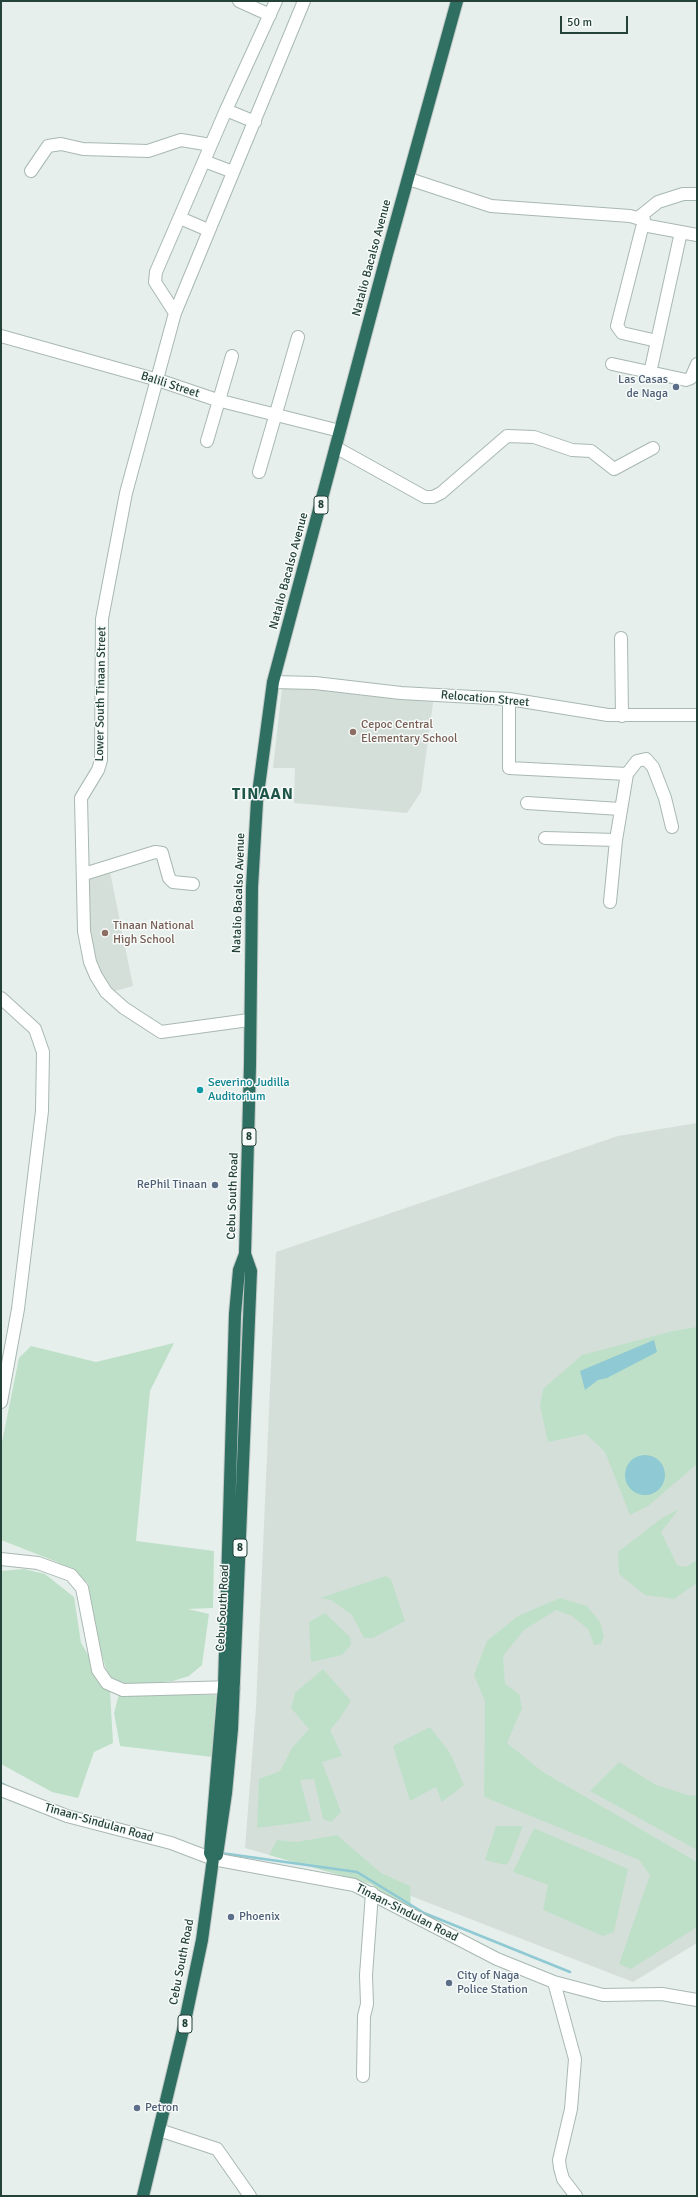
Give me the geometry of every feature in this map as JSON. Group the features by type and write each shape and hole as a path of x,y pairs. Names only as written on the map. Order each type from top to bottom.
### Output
{"highway":[{"name":"Natalio Bacalso Avenue","path":"250,1020 252,887 257,801 273,682 457,1"},
{"name":"Cebu South Road","path":"143,2193 184,2026 202,1940 214,1851 230,1755 229,1686 251,1271 245,1254 250,1020"}],"street":[{"path":"239,1 270,15"},
{"path":"175,313 155,282 156,272 210,145 276,1"},
{"name":"Lower South Tinaan Street","path":"250,1020 161,1032 124,1008 106,992 96,976 90,962 84,931 84,874 81,798 98,770 101,760 102,619 126,493 175,313 208,230 255,122 301,2"},
{"path":"226,110 255,122"},
{"path":"30,170 48,146 61,144 83,149 148,151 182,140 210,145"},
{"path":"204,161 233,172"},
{"path":"409,180 491,206 642,221 697,235"},
{"path":"657,341 622,332 617,326 642,221 658,202 683,194 697,194"},
{"path":"180,218 208,230"},
{"path":"650,373 681,232"},
{"name":"Balili Street","path":"1,336 158,380 217,400 340,430"},
{"path":"259,472 298,337"},
{"path":"207,440 217,400 232,356"},
{"path":"612,364 686,380 692,378 697,364"},
{"path":"337,448 425,497 433,497 441,493 507,436 534,437 572,450 591,451 614,469 653,448"},
{"path":"621,638 622,716"},
{"name":"Relocation Street","path":"273,682 509,699 587,712 622,716 697,715"},
{"path":"509,699 509,768 627,774"},
{"path":"610,902 620,809 627,774 637,761 646,759 653,766 665,798 672,827"},
{"path":"528,803 620,809"},
{"path":"545,838 616,840"},
{"path":"84,874 155,852 162,853 169,878 173,882 192,884"},
{"path":"1,998 35,1029 43,1052 43,1066 41,1126 18,1309 1,1402"},
{"path":"1,1558 38,1563 71,1575 82,1588 98,1670 107,1683 123,1690 229,1686"},
{"name":"Tinaan-Sindulan Road","path":"1,1790 67,1816 171,1843 214,1851 354,1884 425,1923 484,1952 554,1982 603,1995 662,1994 697,2000"},
{"path":"363,2076 365,2065 363,2030 367,2004 366,1975 372,1893"},
{"path":"554,1982 575,2059 571,2109 559,2160 563,2178 576,2196"},
{"path":"159,2130 217,2149 250,2196"}],"shaded area":[{"name":"Cepoc Central Elementary School","path":"282,688 434,696 421,792 407,813 294,803 295,768 273,768"},
{"name":"Tinaan National High School","path":"109,867 133,986 115,991 108,987 101,979 89,942 87,875"},
{"path":"697,1123 697,1943 633,1982 398,1891 245,1848 256,1707 276,1252 618,1136"}],"green space":[{"path":"697,1327 697,1464 648,1506 630,1515 605,1452 586,1434 548,1442 540,1406 543,1389 582,1355 673,1331"},
{"path":"174,1343 150,1391 136,1541 214,1551 213,1608 188,1609 209,1614 202,1665 189,1676 173,1681 129,1685 108,1676 96,1634 88,1583 57,1562 1,1540 1,1447 19,1358 31,1346 96,1362"},
{"path":"679,1509 661,1532 677,1565 686,1567 697,1560 697,1583 674,1599 645,1595 619,1574 618,1552 662,1518"},
{"path":"24,1569 45,1574 74,1597 81,1643 110,1691 113,1743 94,1752 78,1798 52,1792 1,1764 1,1571"},
{"path":"386,1576 391,1579 405,1621 373,1638 364,1638 352,1615 331,1600 320,1598"},
{"path":"560,1598 587,1606 600,1622 604,1636 601,1644 594,1645 588,1629 572,1616 556,1610 524,1630 503,1656 505,1684 519,1694 522,1708 507,1743 543,1772 697,1862 697,1927 631,1969 619,1964 650,1875 639,1860 484,1797 485,1701 474,1675 487,1641 518,1616"},
{"path":"325,1613 350,1637 351,1645 342,1655 311,1662 309,1622"},
{"path":"323,1669 351,1701 330,1730 342,1756 322,1762 341,1812 331,1822 323,1819 314,1779 300,1780 311,1821 257,1828 259,1779 280,1771 292,1748 309,1729 291,1708 295,1693"},
{"path":"119,1694 216,1695 212,1757 120,1746 114,1713"},
{"path":"430,1727 450,1753 464,1785 442,1802 436,1787 410,1801 393,1746"},
{"path":"619,1762 656,1785 691,1796 697,1795 697,1850 590,1791"},
{"path":"496,1826 523,1826 509,1862 505,1865 485,1860"},
{"path":"534,1828 628,1869 614,1932 603,1936 543,1910 548,1885 513,1872"},
{"path":"337,1835 381,1873 410,1886 411,1910 389,1898 371,1884 269,1855 277,1840 296,1842"}],"water":[{"path":"654,1340 657,1352 607,1378 598,1380 585,1390 580,1371"},
{"path":"649,1455 656,1458 662,1464 665,1475 664,1483 656,1492 649,1495 641,1495 634,1492 626,1483 625,1471 628,1464 637,1456"}],"waterway":[{"path":"1,1783 9,1787"},
{"path":"221,1853 357,1872 424,1913 570,1972"}],"place":[{"name":"Las Casas de Naga","path":"676,387"},
{"name":"Cepoc Central Elementary School","path":"353,732"},
{"name":"Tinaan National High School","path":"105,933"},
{"name":"Severino Judilla Auditorium","path":"200,1090"},
{"name":"RePhil Tinaan","path":"215,1185"},
{"name":"Phoenix","path":"231,1917"},
{"name":"City of Naga Police Station","path":"449,1983"},
{"name":"Petron","path":"137,2108"}],"district":[{"name":"TINAAN","path":"263,795"}]}
